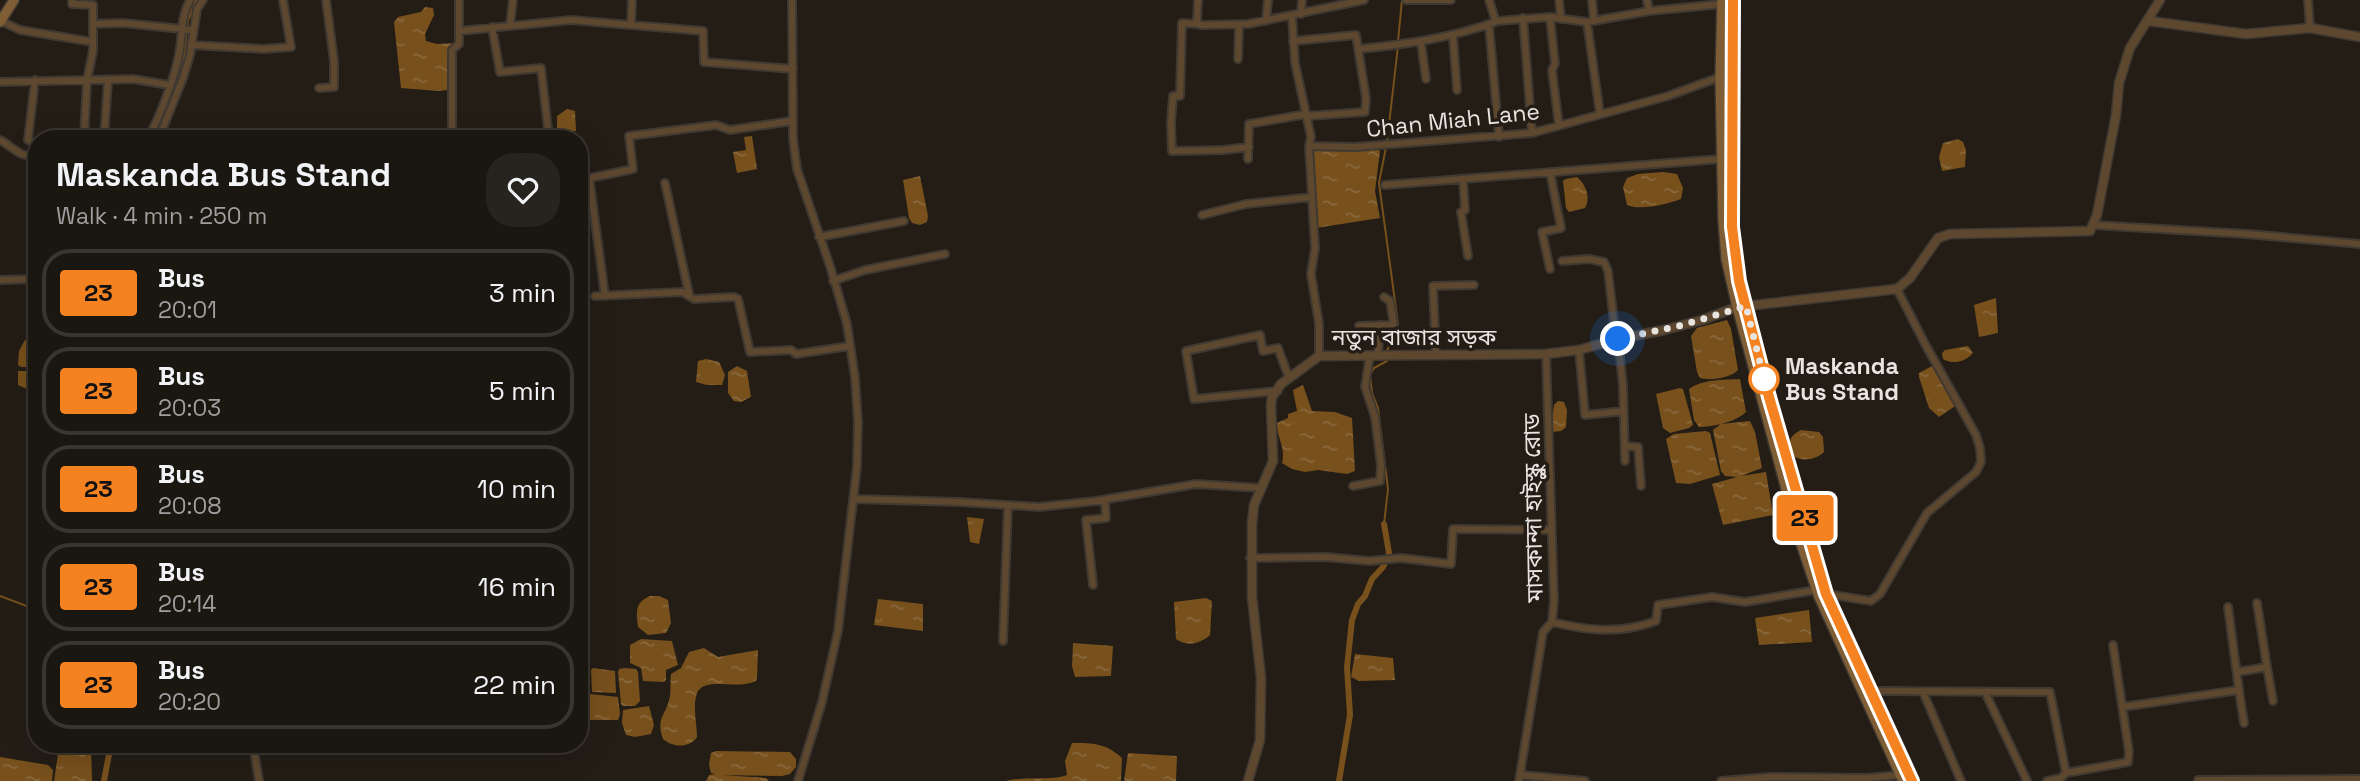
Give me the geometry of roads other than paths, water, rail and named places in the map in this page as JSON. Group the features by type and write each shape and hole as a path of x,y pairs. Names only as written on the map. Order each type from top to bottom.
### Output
{"main road":[{"path":"1,22 15,0"},
{"path":"1733,0 1732,227 1741,306 1800,541 1816,590 1901,778"},
{"path":"1722,2 1721,159 1726,260 1826,594 1912,781"}],"street":[{"path":"72,0 72,4 93,5 93,51 87,80 84,130"},
{"path":"151,130 180,54 184,12 190,0"},
{"path":"162,130 183,78 197,9 203,0"},
{"path":"191,45 263,49 291,47 283,0"},
{"path":"319,88 334,87 334,61 326,0"},
{"path":"452,130 452,50 459,44 459,0"},
{"path":"510,24 513,0"},
{"path":"631,25 632,0"},
{"path":"792,0 792,121 797,169 847,324 858,422 857,467 845,580 832,667 798,781"},
{"path":"1198,0 1198,24"},
{"path":"1266,21 1268,0"},
{"path":"1301,15 1302,0"},
{"path":"1249,147 1172,151 1173,96 1180,96 1182,23 1238,25 1301,15 1364,0"},
{"path":"1406,0 1451,0"},
{"path":"1489,0 1494,19 1498,21"},
{"path":"1559,0 1561,19"},
{"path":"1592,0 1590,21 1600,114"},
{"path":"1647,0 1649,11"},
{"path":"1826,594 1871,601 1880,594 1927,513 1976,472 1981,462 1976,435 1897,289 1910,278 1938,238 1950,234 2090,231 2097,215 2116,115 2119,83 2130,48 2160,0"},
{"path":"2308,0 2310,28"},
{"path":"1359,48 1421,43 1498,21 1550,17 1590,21 1722,2"},
{"path":"1292,16 1294,63 1311,137 1308,146 1315,248 1311,274 1319,324 1320,356"},
{"path":"1550,17 1559,126"},
{"path":"1523,18 1532,133"},
{"path":"459,31 571,20 702,32 704,62 793,69"},
{"path":"2148,21 2246,34 2310,28 2360,37"},
{"path":"1,22 20,30 93,42"},
{"path":"93,24 123,23 192,30"},
{"path":"1238,25 1238,59"},
{"path":"1489,25 1499,137"},
{"path":"492,27 500,72 541,68 548,130"},
{"path":"1248,159 1249,124 1307,115 1365,112 1356,35 1293,41"},
{"path":"1453,36 1457,90"},
{"path":"1421,43 1426,79"},
{"name":"Chan Miah Lane","path":"1308,146 1355,147 1532,133 1668,96 1720,77"},
{"path":"0,82 133,79 169,85"},
{"path":"29,130 35,80"},
{"path":"105,130 108,81"},
{"path":"605,296 590,178 633,169 629,136 716,125 730,130 792,121"},
{"path":"0,140 20,154 28,155"},
{"path":"1385,185 1721,159"},
{"path":"1550,172 1561,228 1542,232 1550,269"},
{"path":"1464,179 1465,210 1461,212 1468,256"},
{"path":"665,183 689,294"},
{"path":"1202,215 1246,204 1312,197"},
{"path":"819,237 904,221"},
{"path":"2093,225 2360,244"},
{"path":"833,281 865,270 945,254"},
{"path":"1562,261 1589,259 1604,262 1607,266 1624,411 1625,461"},
{"path":"0,280 28,279"},
{"path":"1436,355 1433,286 1474,285"},
{"name":"নতুন বাজার সড়ক","path":"1248,781 1260,740 1261,678 1250,558 1254,505 1273,461 1271,405 1272,397 1281,384 1320,356 1546,354 1579,350 1702,320 1741,306 1897,289"},
{"path":"595,296 682,292 694,299 734,297 738,299 750,352 791,350 797,354 850,346"},
{"path":"1359,326 1394,325 1390,301 1384,297"},
{"path":"1353,486 1380,481 1381,466 1375,418 1365,387 1380,325"},
{"path":"1278,391 1194,399 1186,351 1260,335 1263,351 1278,348 1289,378"},
{"path":"1579,350 1585,415 1624,411"},
{"name":"মাসকান্দা হাইস্কুল রোড","path":"1520,778 1543,632 1552,622 1554,601 1546,354"},
{"path":"1625,446 1638,447 1641,486"},
{"path":"853,499 1039,507 1105,500 1196,484 1262,488"},
{"path":"1093,586 1086,520 1105,518 1105,500"},
{"path":"1003,641 1007,505"},
{"path":"1250,558 1326,557 1369,561 1401,558 1451,564 1453,530 1551,530"},
{"path":"1552,622 1584,630 1637,628 1656,621 1658,605 1712,597 1745,602 1816,590"},
{"path":"2257,603 2273,701"},
{"path":"2228,607 2244,723"},
{"path":"2047,781 2061,778 2066,773 2128,762 2129,752 2113,645"},
{"path":"2236,672 2267,667"},
{"path":"2122,708 2239,690"},
{"path":"1880,691 2050,692 2066,773"},
{"path":"1923,691 1961,781"},
{"path":"1984,692 2027,781"},
{"path":"255,753 260,781"},
{"path":"1721,781 1770,777 1901,778"},
{"path":"1520,778 1585,781"},
{"path":"2198,780 2360,779"}],"water":[{"path":"425,7 433,8 434,15 425,34 426,41 437,44 458,43 451,49 448,90 401,88 394,22 398,17 421,12"},
{"path":"567,109 575,111 576,130 558,130 557,116"},
{"path":"752,136 757,169 737,173 733,152 746,150 744,137"},
{"path":"1958,139 1963,142 1966,150 1965,167 1942,171 1939,157 1943,143"},
{"path":"1313,150 1380,151 1375,191 1380,218 1316,228"},
{"path":"1638,174 1677,174 1683,188 1681,199 1646,207 1627,205 1623,187 1627,178"},
{"path":"920,176 928,216 927,222 920,225 912,223 909,218 903,180"},
{"path":"1577,177 1587,191 1588,200 1585,208 1569,212 1566,208 1563,181"},
{"path":"1996,298 1998,333 1979,337 1974,305"},
{"path":"1727,320 1738,370 1720,378 1700,378 1691,336 1697,328"},
{"path":"28,339 28,367 21,367 18,365 19,351"},
{"path":"1968,346 1973,353 1966,359 1955,362 1943,359 1942,353 1945,350"},
{"path":"706,359 719,362 725,375 722,385 696,382 698,361"},
{"path":"1934,365 1958,404 1939,417 1929,408 1919,377 1919,373"},
{"path":"737,366 747,371 751,397 741,402 734,401 728,393 728,372"},
{"path":"18,371 28,371 28,389 18,385"},
{"path":"1740,379 1746,412 1724,423 1699,427 1694,420 1689,389 1707,382"},
{"path":"1303,385 1312,411 1335,412 1352,418 1355,471 1347,474 1318,470 1305,472 1282,463 1283,452 1277,423 1297,411 1293,390"},
{"path":"1683,389 1693,425 1670,433 1663,428 1656,394"},
{"path":"1558,401 1564,402 1567,410 1566,427 1561,431 1551,432 1554,405"},
{"path":"1750,421 1755,432 1762,468 1741,476 1766,472 1773,515 1723,525 1712,484 1737,477 1725,476 1721,471 1713,430 1721,424"},
{"path":"1801,430 1819,432 1823,437 1824,452 1810,459 1795,457 1790,441 1793,435"},
{"path":"1706,431 1710,433 1720,475 1690,484 1676,483 1666,439 1674,434"},
{"path":"967,517 984,519 979,544 970,542"},
{"path":"650,596 668,600 671,623 666,633 648,635 638,627 638,608 642,601"},
{"path":"1206,598 1212,601 1210,635 1193,643 1176,639 1174,602"},
{"path":"878,599 923,604 923,631 874,625"},
{"path":"1809,610 1812,642 1759,645 1755,618"},
{"path":"641,639 672,641 678,665 666,670 664,682 643,681 641,668 630,663 630,645"},
{"path":"1073,643 1113,646 1111,676 1075,677 1072,666"},
{"path":"704,648 718,657 758,650 756,681 748,684 704,686 696,697 697,737 686,745 672,744 663,739 660,726 669,702 671,674 681,668 689,652"},
{"path":"1355,654 1393,658 1395,680 1359,681 1351,677"},
{"path":"593,668 615,671 616,693 592,692"},
{"path":"619,669 636,669 638,672 640,701 635,706 621,704 618,672"},
{"path":"590,694 618,697 618,720 588,720"},
{"path":"649,706 654,725 651,734 635,737 626,735 622,723 623,710"},
{"path":"1072,743 1099,745 1116,753 1122,758 1121,781 1006,781 1067,775 1065,761"},
{"path":"790,752 796,759 796,767 790,774 782,776 722,775 766,778 769,781 706,781 709,775 715,774 711,773 709,765 711,753"},
{"path":"58,753 91,753 92,781 54,781"},
{"path":"1128,753 1177,756 1176,781 1124,781"},
{"path":"0,757 48,765 53,770 52,781 0,781"}],"waterway":[{"path":"178,71 186,19 198,0"},
{"path":"1398,41 1402,0"},
{"path":"1387,142 1398,46"},
{"path":"157,130 170,95"},
{"path":"1386,147 1379,183 1398,324 1387,351"},
{"path":"1384,524 1388,489 1378,408 1372,393 1370,375 1374,368 1387,361"},
{"path":"1339,781 1350,715 1347,667 1352,620 1358,604 1365,596 1372,579 1383,567 1389,553 1384,524"},
{"path":"0,596 28,606"},
{"path":"104,781 109,753"}],"place":[{"name":"Maskanda Bus Stand","path":"1764,379"}]}
